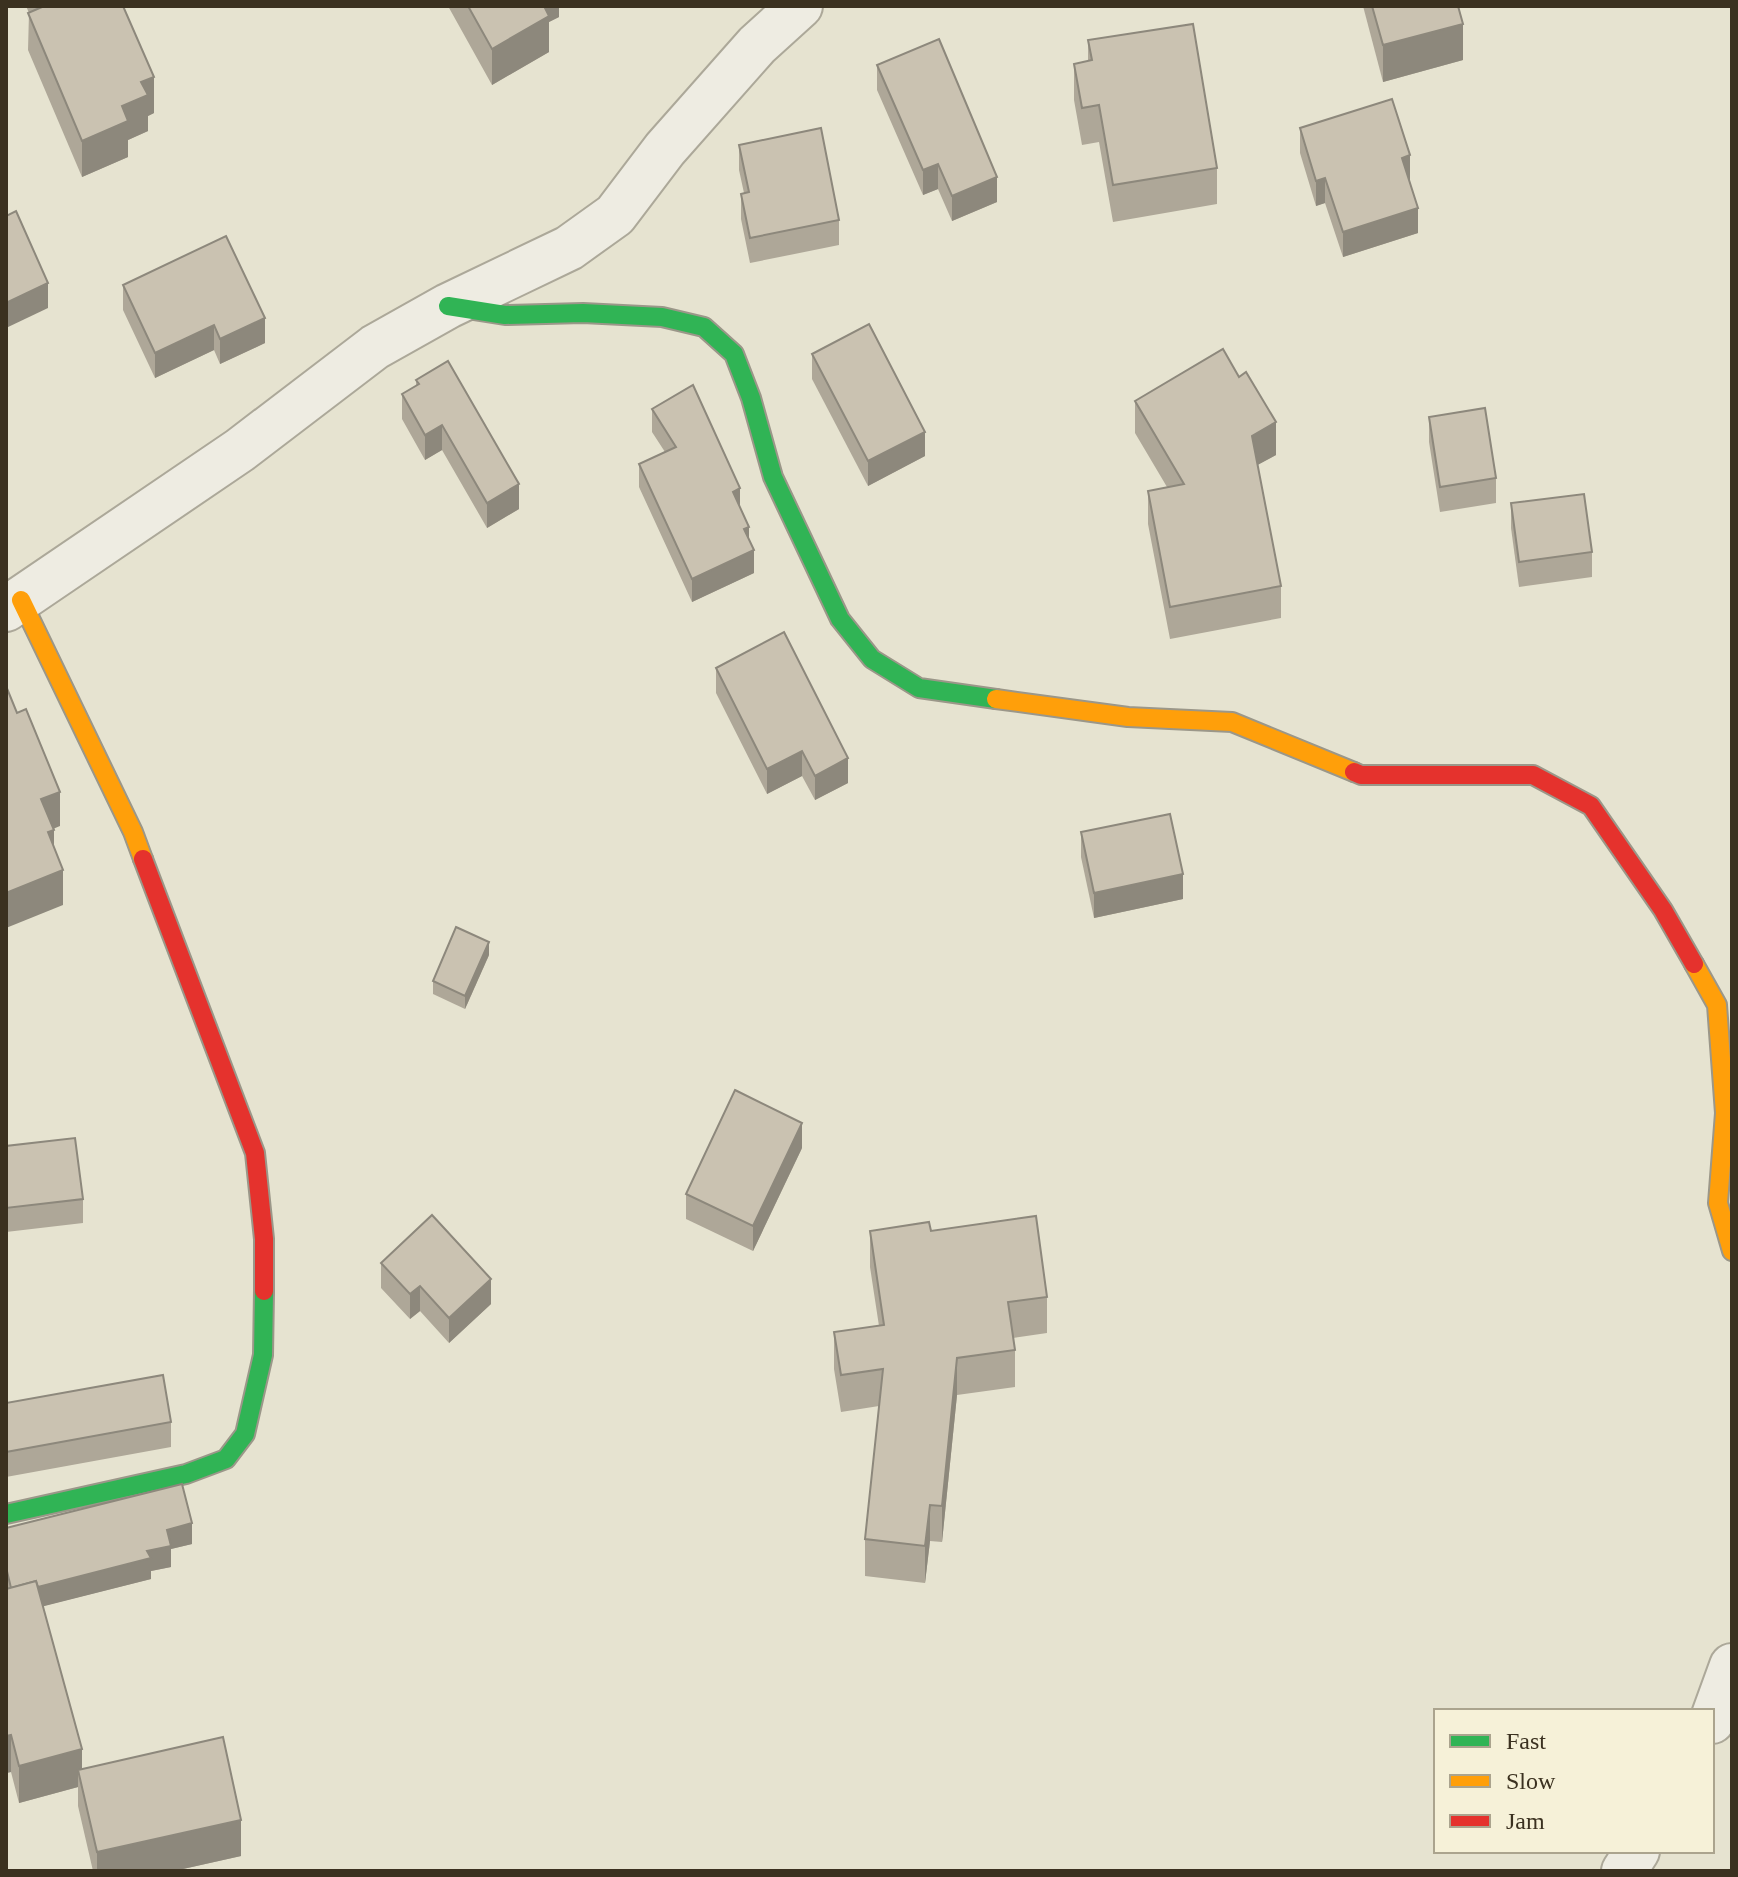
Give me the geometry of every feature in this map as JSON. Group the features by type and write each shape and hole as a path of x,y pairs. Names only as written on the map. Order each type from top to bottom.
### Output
{"street":[{"path":"6,1514 186,1474 226,1459 245,1434 263,1355 264,1239 255,1153 133,832 13,605 240,450 375,347 448,306 569,248 615,215 665,149 757,45 800,6"},
{"path":"448,306 505,315 583,313 662,317 704,327 734,354 751,398 773,477 840,619 872,659 919,688 1128,717 1232,722 1361,775 1533,775 1591,806 1663,910 1717,1005 1725,1113 1718,1203 1732,1251"},
{"path":"1714,1716 1732,1666"},
{"path":"1624,1871 1636,1853"}],"building":[{"path":"42,6 123,6 154,77 141,82 148,95 122,106 128,121 82,141 28,13"},
{"path":"468,6 544,6 549,16 492,49"},
{"path":"1372,6 1458,6 1463,24 1383,45"},
{"path":"1193,24 1217,168 1113,185 1099,105 1082,108 1074,64 1092,60 1088,40"},
{"path":"939,39 997,177 952,196 938,164 923,170 877,65"},
{"path":"1392,99 1410,155 1402,158 1418,208 1343,232 1325,178 1316,181 1300,128"},
{"path":"821,128 839,220 750,238 741,194 749,192 739,145"},
{"path":"16,211 48,283 6,303 6,216"},
{"path":"226,236 265,318 220,339 214,325 155,353 123,285"},
{"path":"869,324 925,432 868,461 812,354"},
{"path":"1223,349 1239,377 1246,372 1276,422 1252,436 1281,586 1170,607 1148,491 1184,484 1135,401"},
{"path":"448,361 519,484 487,503 442,425 425,435 402,394 419,384 416,380"},
{"path":"693,385 740,488 733,492 749,527 744,529 754,550 692,579 639,464 676,447 652,409"},
{"path":"1485,408 1496,478 1440,487 1429,417"},
{"path":"1584,494 1592,552 1519,562 1511,503"},
{"path":"784,632 848,758 815,776 802,751 767,769 716,668"},
{"path":"6,686 17,713 26,709 60,792 41,799 54,830 48,832 63,870 6,893"},
{"path":"1170,814 1183,874 1094,893 1081,832"},
{"path":"456,927 489,942 465,996 433,981"},
{"path":"735,1090 802,1123 753,1226 686,1194"},
{"path":"75,1138 83,1199 6,1208 6,1146"},
{"path":"432,1215 491,1279 449,1318 420,1286 410,1294 381,1263"},
{"path":"1036,1216 1047,1297 1008,1302 1015,1350 957,1358 942,1506 930,1505 925,1546 865,1539 883,1369 841,1375 834,1332 884,1325 870,1231 929,1222 931,1231"},
{"path":"163,1375 171,1422 6,1452 6,1403"},
{"path":"182,1484 192,1523 167,1530 171,1546 147,1551 151,1558 38,1587 36,1581 11,1588 6,1567 6,1528"},
{"path":"36,1581 82,1749 19,1766 11,1735 6,1736 6,1589"},
{"path":"223,1737 241,1820 97,1852 78,1770"}],"traffic: fast":[{"path":"448,306 505,315 583,313 662,317 704,327 734,354 751,398 773,477 840,619 872,659 919,688 996,699"},
{"path":"6,1514 186,1474 226,1459 245,1434 263,1355 264,1291"}],"traffic: slow":[{"path":"21,600 133,832 143,859"},
{"path":"996,699 1128,717 1232,722 1354,772"},
{"path":"1694,964 1717,1005 1725,1113 1718,1203 1732,1251"}],"traffic: jam":[{"path":"1354,772 1361,775 1533,775 1591,806 1663,910 1694,964"},
{"path":"143,859 255,1153 264,1239 264,1291"}]}
